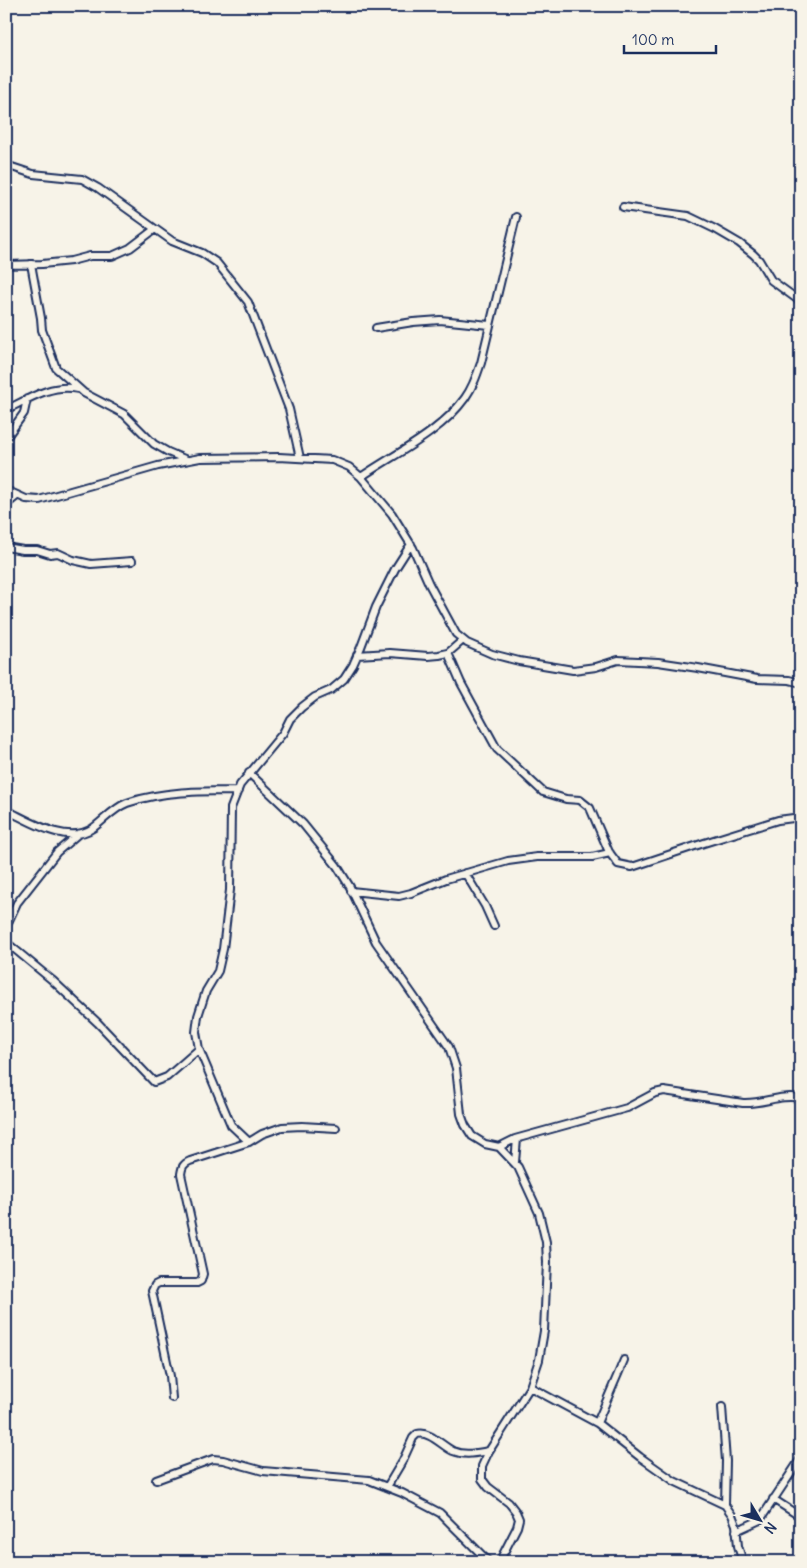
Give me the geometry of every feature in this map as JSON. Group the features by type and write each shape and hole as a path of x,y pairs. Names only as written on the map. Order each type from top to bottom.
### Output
{"street":[{"path":"6,165 32,174 82,179 98,188 172,241 202,253 216,263 248,302 288,409 300,458"},
{"path":"623,207 688,216 715,229 740,243 753,254 760,260 771,280 801,302"},
{"path":"361,476 426,436 465,398 475,380 481,362 516,217"},
{"path":"6,265 71,261 90,256 112,256 130,248 155,228"},
{"path":"30,264 42,330 56,368 80,389 124,414 154,444 188,460"},
{"path":"376,328 440,320 489,325"},
{"path":"6,410 48,390 72,387 80,389"},
{"path":"6,438 24,413 27,399"},
{"path":"6,490 18,496 39,500 149,469 200,458 300,458 332,460 361,476 392,514 411,544 429,584 456,634 463,640 492,654 519,661 573,670 596,667 618,660 658,662 757,679 789,680 801,683"},
{"path":"6,505 18,496"},
{"path":"249,1142 231,1125 199,1049 196,1032 198,1016 206,991 218,971 223,949 230,890 232,808 238,791 249,774 283,733 290,719 302,706 315,697 331,690 344,679 357,655 376,607 411,544"},
{"path":"6,547 37,550 50,554 58,553 73,560 91,564 132,561"},
{"path":"357,655 428,656 448,653 463,640"},
{"path":"448,653 461,683 497,749 543,792 556,797 580,800 586,803 610,853 618,864 632,867 704,842 778,820 801,817"},
{"path":"249,774 303,824 337,866 376,942 449,1047 456,1068 461,1114 465,1125 472,1136 485,1144 499,1147 515,1162 539,1213 546,1248 544,1331 539,1360 530,1386 488,1450 482,1466 482,1479 488,1487 509,1503 516,1512 518,1519 518,1527 499,1562"},
{"path":"6,927 16,903 57,852 78,834 91,829 125,804 148,797 200,791 238,791"},
{"path":"6,810 49,829 65,834 78,834"},
{"path":"351,891 399,896 446,879 508,861 527,858 592,857 610,853"},
{"path":"465,873 485,906 494,926"},
{"path":"6,942 77,1003 154,1082 166,1077 199,1049"},
{"path":"499,1147 517,1138 627,1108 655,1093 664,1091 754,1104 782,1096 801,1098"},
{"path":"172,1398 170,1376 152,1291 155,1284 159,1283 197,1283 201,1281 203,1274 181,1174 182,1168 190,1161 249,1142 262,1134 282,1127 336,1128"},
{"path":"515,1162 517,1138"},
{"path":"598,1423 624,1360"},
{"path":"530,1386 598,1423 640,1457 674,1481 725,1506 732,1515 743,1562"},
{"path":"722,1407 726,1461 725,1506"},
{"path":"387,1487 413,1438 417,1434 425,1435 453,1451 468,1454 488,1450"},
{"path":"736,1531 760,1520 801,1458"},
{"path":"156,1480 213,1460 223,1460 263,1471 370,1480 423,1503 440,1513 490,1562"},
{"path":"773,1499 801,1517"}]}
